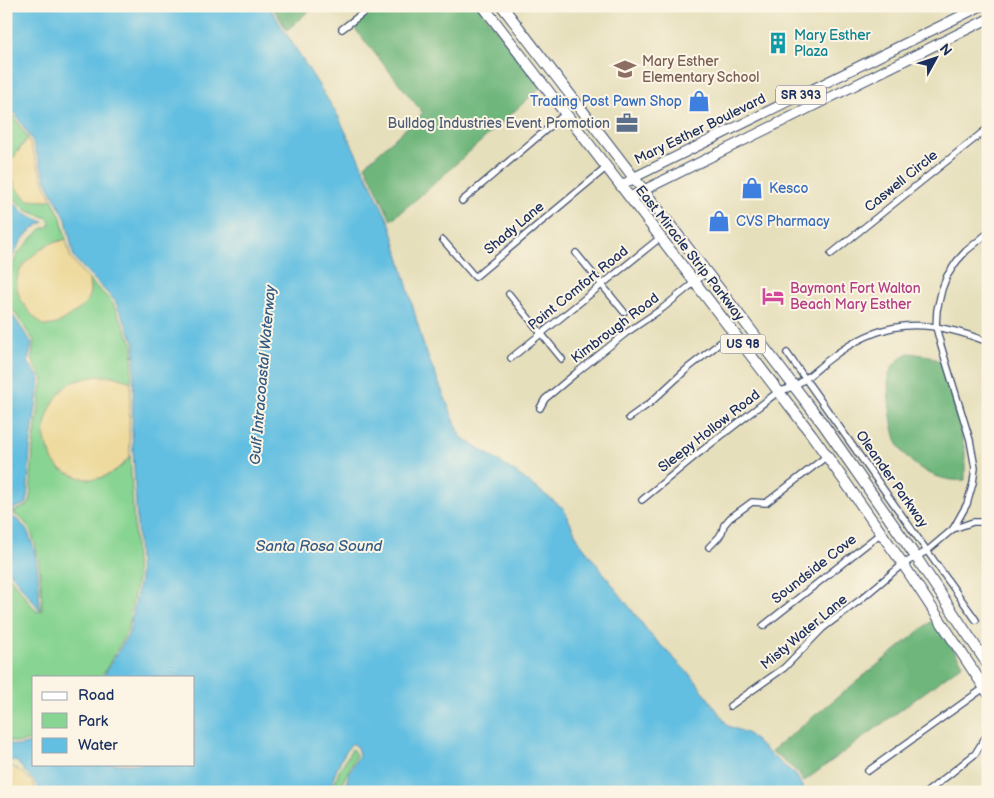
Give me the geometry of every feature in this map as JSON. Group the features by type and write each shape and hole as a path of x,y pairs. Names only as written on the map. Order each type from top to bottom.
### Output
{"highway":[{"name":"East Miracle Strip Parkway","path":"483,6 696,282 827,456 986,690"},
{"name":"East Miracle Strip Parkway","path":"502,6 644,189 849,460 916,556 988,665"}],"main road":[{"name":"Mary Esther Boulevard","path":"622,186 634,177 981,6"},
{"name":"Mary Esther Boulevard","path":"630,197 988,19"}],"street":[{"path":"342,29 372,6"},
{"path":"462,201 566,113"},
{"name":"Caswell Circle","path":"830,254 988,128"},
{"name":"Shady Lane","path":"444,240 475,277 608,167"},
{"path":"953,529 970,496 975,468 970,440 940,346 936,327 937,310 947,276 966,251 988,233"},
{"name":"Point Comfort Road","path":"511,358 661,237"},
{"path":"576,252 624,312"},
{"name":"Kimbrough Road","path":"540,408 545,399 576,372 626,333 663,308 707,272"},
{"path":"509,294 562,359"},
{"name":"Sleepy Hollow Road","path":"642,500 779,391 787,390 794,386 849,345 869,335 898,327 927,325 958,331 988,342"},
{"path":"629,418 650,403 688,368 734,332"},
{"name":"Oleander Parkway","path":"787,353 976,620"},
{"path":"709,547 722,532 726,522 736,513 752,502 766,503 827,456"},
{"path":"953,529 972,522 988,522"},
{"name":"Misty Water Lane","path":"730,706 784,668 823,628 860,600 902,564 927,551 953,529"},
{"name":"Soundside Cove","path":"763,626 881,533"},
{"path":"868,771 986,690"},
{"path":"927,792 976,754 988,733"}],"green space":[{"path":"272,6 309,6 311,9 287,30"},
{"path":"377,6 478,6 541,87 426,191 391,220 365,165 423,113 352,25"},
{"path":"6,111 12,114 28,138 17,151 43,201 52,199 61,218 66,239 47,245 90,290 89,280 112,302 133,345 131,382 97,376 69,384 45,438 52,459 61,470 121,467 130,456 137,580 127,632 101,676 32,676 32,740 19,743 6,740 6,572 37,612 42,610 40,572 35,543 30,530 24,521 15,515 15,511 28,505 30,502 33,448 43,379 35,367 32,357 34,341 7,300 7,284 12,265 19,252 41,229 48,227 50,223 48,218 26,210 6,190"},
{"path":"909,353 930,356 942,363 950,386 965,451 965,480 946,479 926,472 910,460 898,444 892,420 888,381 890,371 894,365"},
{"path":"934,619 963,664 803,782 799,773 771,751"},
{"path":"352,749 356,755 343,782 341,792 335,792 336,780 340,769"}],"sand":[{"path":"28,138 52,199 43,201 28,200 16,188 12,175 11,161"},
{"path":"66,239 71,259 89,280 88,301 57,324 44,326 23,304 17,287 17,278 28,260 39,250 49,244"},
{"path":"97,376 113,376 131,382 130,456 118,469 104,477 89,479 68,473 57,466 52,459 45,439 45,425 50,409 63,389 74,382"},
{"path":"6,763 29,778 35,792 6,792"}],"water":[{"name":"Santa Rosa Sound","path":"6,6 269,6 338,116 390,224 424,347 461,437 515,472 563,508 579,541 650,634 695,680 728,726 747,733 796,775 805,792 344,792 349,773 359,755 357,747 352,743 338,766 330,792 38,792 38,786 16,761 6,760 6,743 19,746 32,743 32,766 195,766 195,676 104,676 129,633 140,579 132,430 135,344 115,301 74,258 66,219 47,183 32,140 14,112 6,107"},
{"path":"6,194 25,214 44,222 30,231 20,243 6,272"},
{"path":"6,306 32,343 28,362 40,379 30,448 27,503 13,509 12,517 21,523 33,545 38,572 40,610 6,567"}],"place":[{"name":"Mary Esther Plaza","path":"778,43"},
{"name":"Mary Esther Elementary School","path":"625,69"},
{"name":"Trading Post Pawn Shop","path":"699,101"},
{"name":"Bulldog Industries Event Promotion","path":"627,123"},
{"name":"Kesco","path":"752,188"},
{"name":"CVS Pharmacy","path":"719,221"},
{"name":"Baymont Fort Walton Beach Mary Esther","path":"773,296"}],"water label":[{"name":"Gulf Intracoastal Waterway","path":"263,375"}]}
